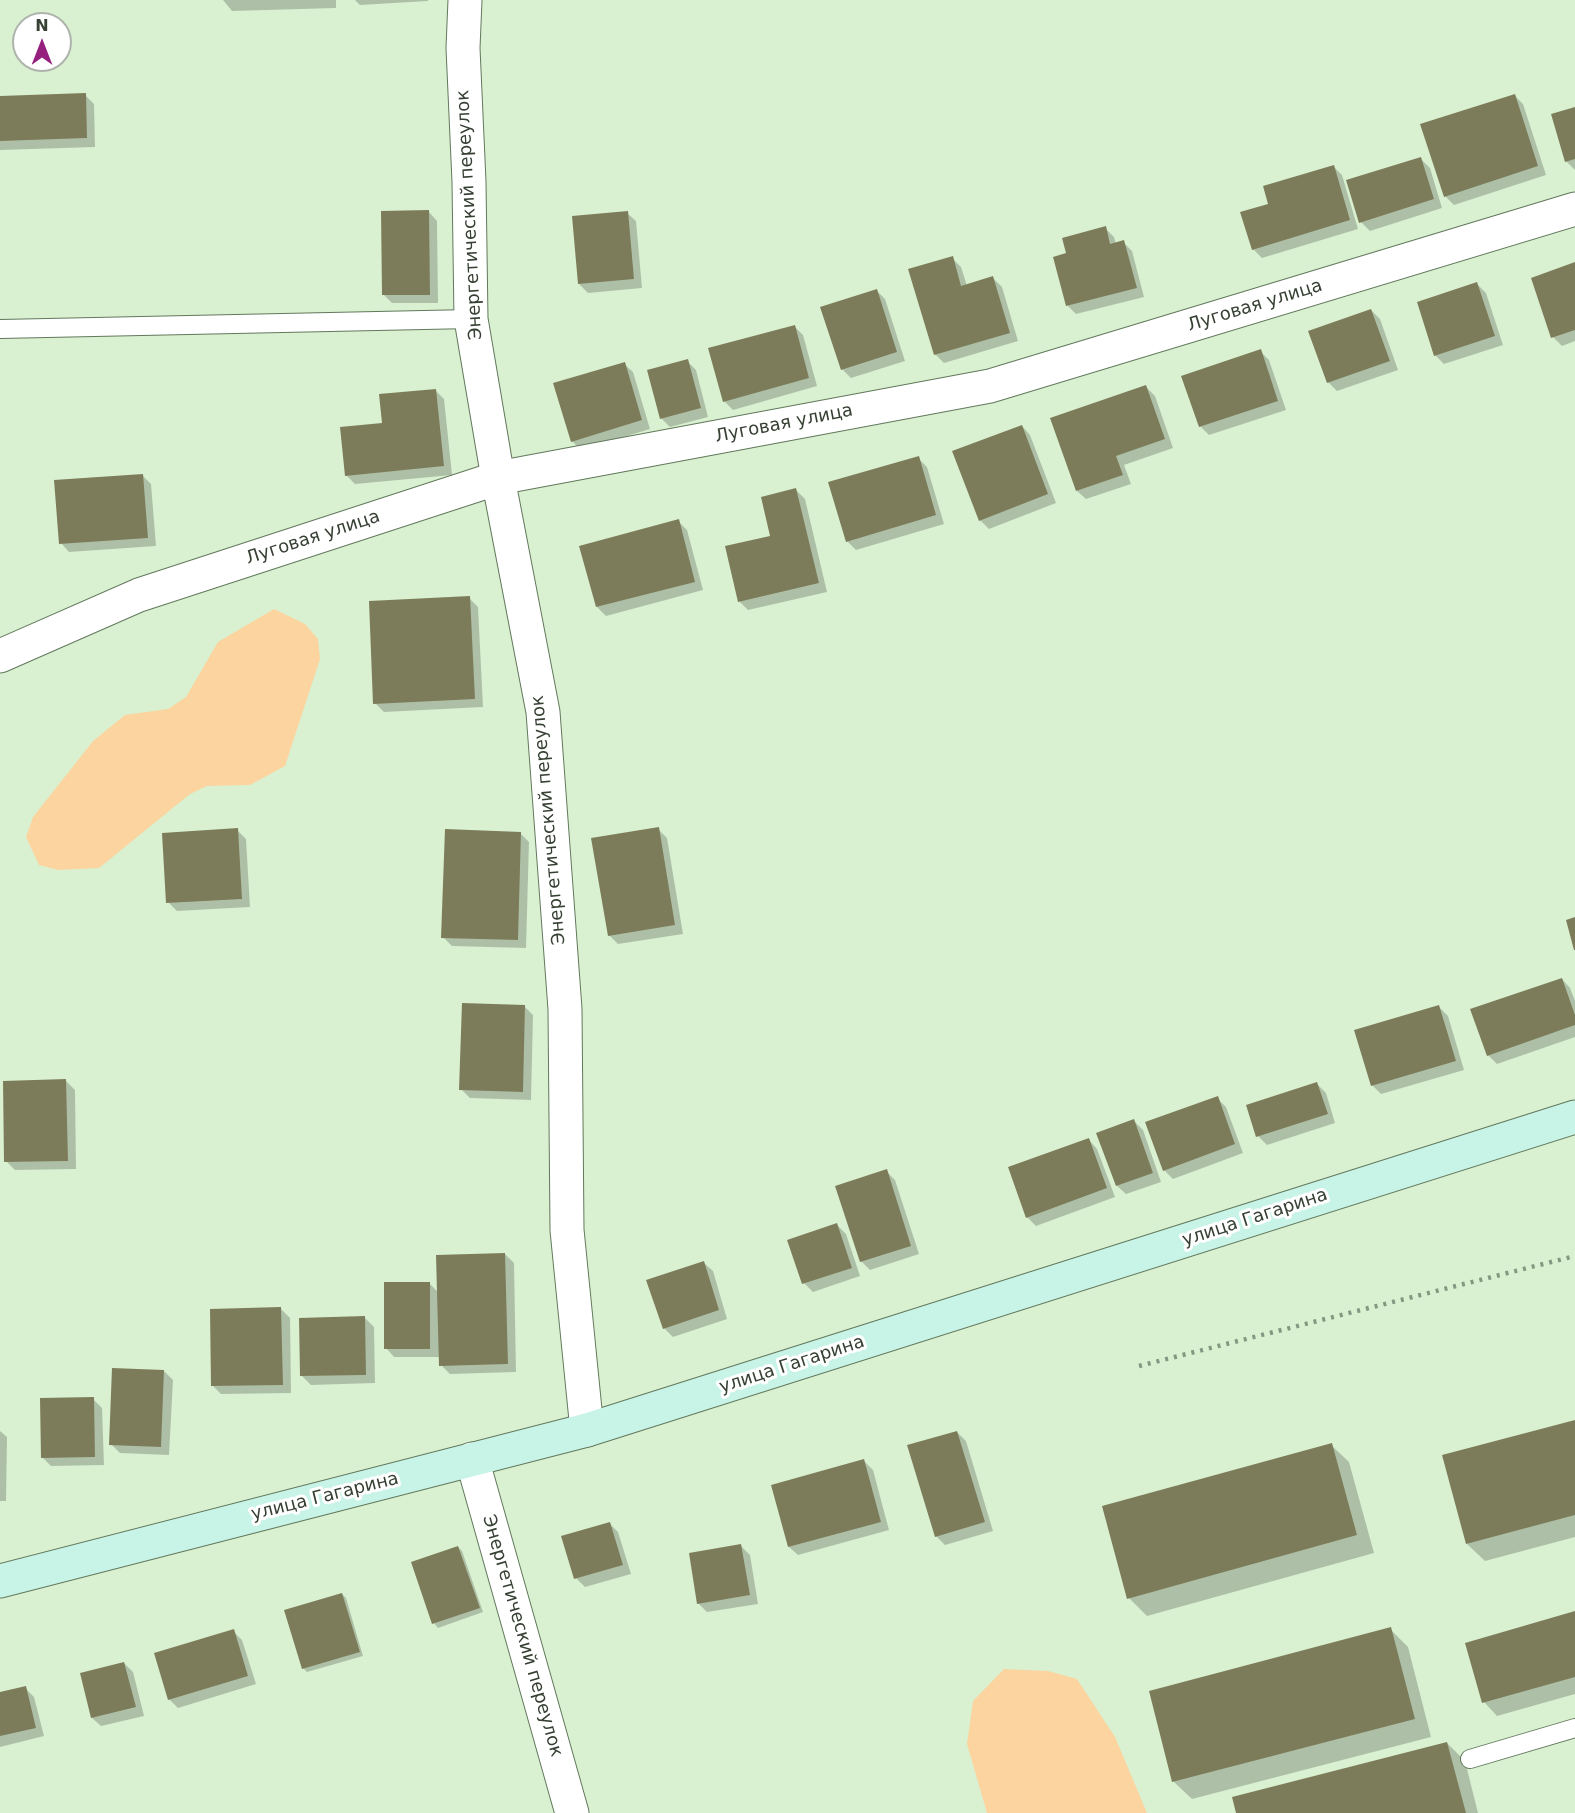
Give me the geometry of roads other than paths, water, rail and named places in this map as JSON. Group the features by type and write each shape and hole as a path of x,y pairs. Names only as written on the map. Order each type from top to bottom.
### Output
{"main road":[{"name":"улица Гагарина","path":"0,1581 587,1430 1575,1117"}],"street":[{"name":"Энергетический переулок","path":"465,0 463,48 469,182 471,319 498,478 543,712 564,1009 567,1230 587,1430"},
{"name":"Луговая улица","path":"0,656 139,595 498,478 990,386 1575,209"},
{"name":"Энергетический переулок","path":"472,1459 572,1813"}],"lane":[{"path":"0,328 471,319"},
{"path":"1470,1759 1575,1728"}],"railway":[{"path":"1139,1366 1575,1256"}]}
